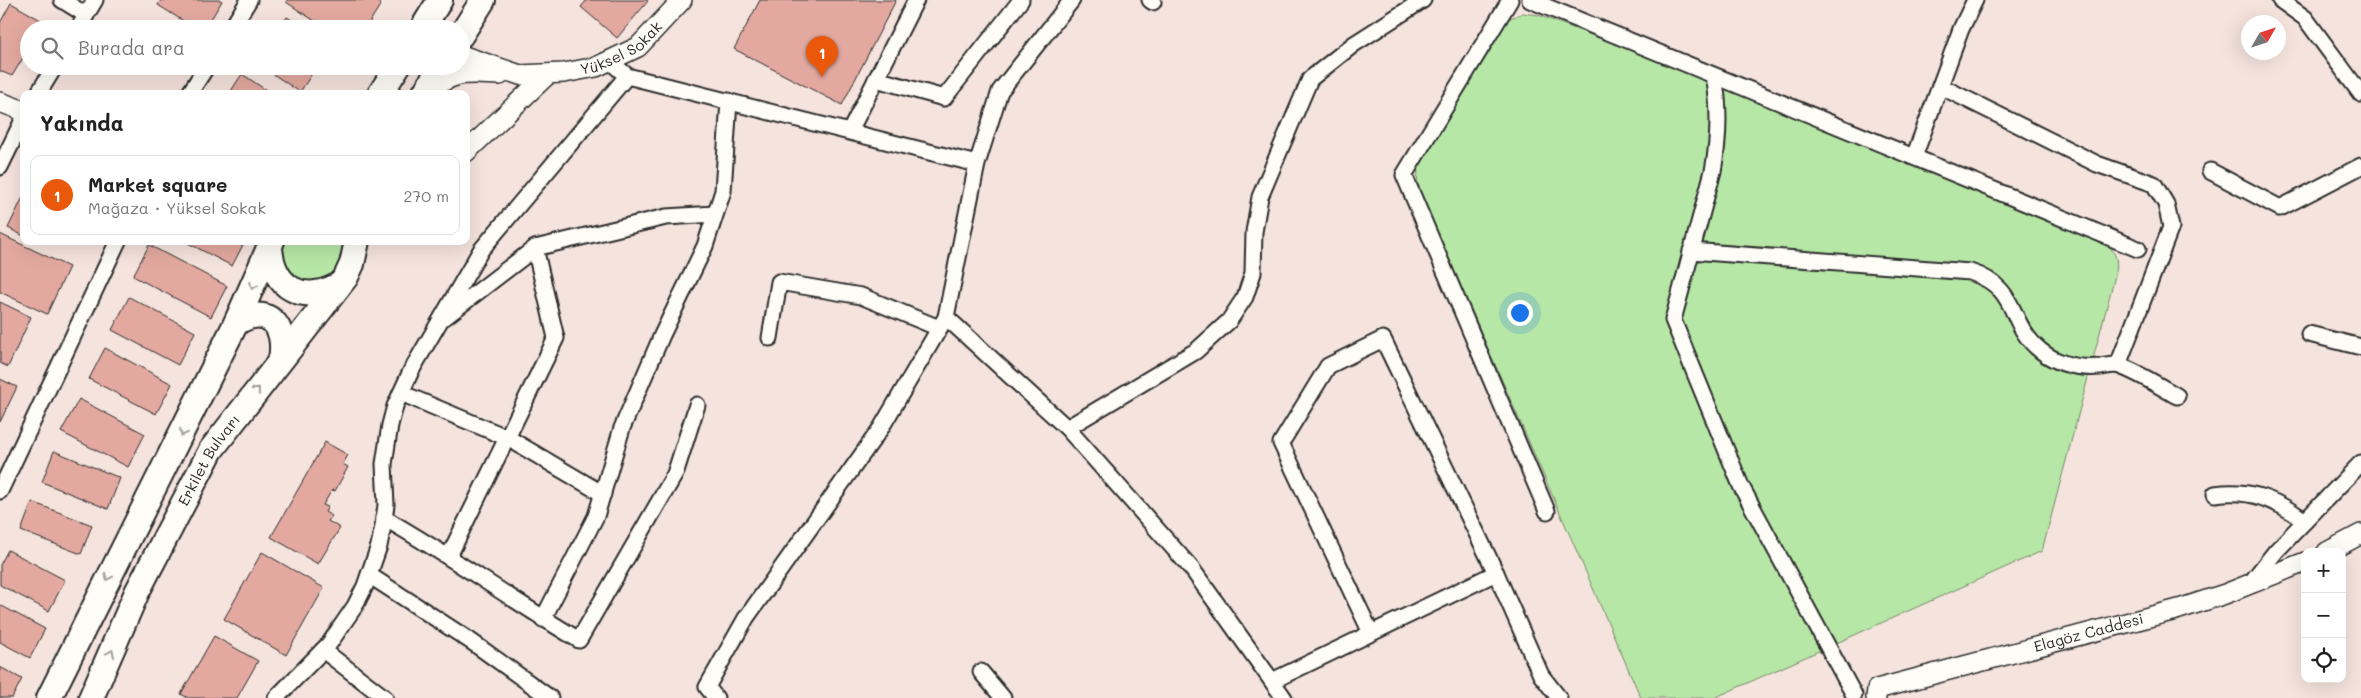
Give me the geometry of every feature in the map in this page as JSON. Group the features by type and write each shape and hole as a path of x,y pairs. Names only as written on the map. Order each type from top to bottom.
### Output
{"main road":[{"path":"428,20 440,0"},
{"path":"470,21 483,0"},
{"path":"383,90 392,75"},
{"path":"427,90 436,75"},
{"path":"271,245 271,263 277,275 292,289 311,294 325,292 337,286"},
{"path":"50,698 236,323 271,245"},
{"name":"Erkilet Bulvarı","path":"91,698 137,592 211,450 337,286 346,277 352,264 357,245"},
{"path":"236,323 248,316 258,315 273,322 281,331 283,340 281,359"}],"street":[{"path":"62,0 86,14"},
{"path":"83,20 95,0"},
{"path":"237,20 249,0"},
{"name":"Yüksel Sokak","path":"470,58 520,75 581,70 611,62 638,47 682,0"},
{"path":"850,131 916,0"},
{"path":"876,79 944,98 1021,0"},
{"path":"716,698 707,687 746,618 881,428 942,322 977,164 1000,91 1072,0"},
{"path":"1067,428 1196,351 1229,321 1245,297 1254,274 1254,232 1260,197 1310,79 1377,28 1423,0"},
{"path":"1510,0 1404,175 1548,511"},
{"path":"1530,0 2138,249"},
{"path":"1914,157 1961,29 1975,0"},
{"path":"2280,0 2305,18 2361,94"},
{"path":"611,62 627,76 977,164"},
{"path":"470,73 520,75"},
{"path":"470,148 548,74"},
{"path":"40,90 49,75"},
{"path":"192,90 201,75"},
{"path":"433,90 449,76 454,75"},
{"path":"276,698 323,650 355,606 369,575 379,546 384,518 386,444 395,406 440,320 480,250 627,76"},
{"path":"1714,76 1719,112 1717,151 1673,320 1741,486 1849,697 1876,694"},
{"path":"1940,86 2097,164 2154,184 2161,194 2166,204 2171,227 2118,365"},
{"path":"543,619 596,516 622,428 662,335 705,246 722,190 729,101"},
{"path":"0,102 20,110"},
{"path":"0,167 20,126"},
{"path":"2210,171 2280,208 2361,166"},
{"path":"440,320 535,248 666,217 715,214"},
{"path":"0,491 116,245"},
{"path":"449,556 556,338 535,248"},
{"path":"1692,251 1970,272 1982,275 2000,288 2012,304 2016,317 2030,340 2052,358 2080,369 2118,365 2177,396"},
{"path":"770,338 779,282 861,296 942,322 1067,428 1192,569 1284,698"},
{"path":"2309,334 2361,347"},
{"path":"1371,633 1281,443 1328,366 1383,339 1496,573 1541,675 1558,698"},
{"path":"401,393 508,438 603,494"},
{"path":"384,518 449,556 543,619 579,640 675,474 697,405"},
{"path":"2248,586 2305,521 2361,463"},
{"path":"2216,494 2240,492 2264,497 2291,510 2305,521"},
{"path":"2335,548 2361,534"},
{"name":"Elagöz Caddesi","path":"1876,694 2170,612 2248,586 2301,564"},
{"path":"1272,681 1496,573"},
{"path":"369,575 472,642 550,698"},
{"path":"323,650 385,698"},
{"path":"982,672 1003,698"}],"green space":[{"path":"1523,13 1538,15 1703,77 2109,246 2116,258 2116,272 2042,551 1714,698 1641,698 1417,186 1418,168 1422,158 1501,25 1508,19"},
{"path":"281,245 342,245 343,256 339,268 331,277 320,282 308,283 296,280 286,273 280,261"}],"building":[{"path":"161,0 222,1 210,20 182,20 158,5"},
{"path":"287,0 375,0 381,4 371,20 313,20 286,2"},
{"path":"587,0 648,1 617,38 581,7"},
{"path":"760,0 896,0 842,105 734,49"},
{"path":"11,3 41,20 20,20 20,63 12,76 0,71 0,23"},
{"path":"241,75 244,75 266,90 232,90"},
{"path":"274,75 311,75 301,90 297,90"},
{"path":"20,203 20,234 8,228"},
{"path":"0,234 69,267 47,314 0,292"},
{"path":"149,245 227,286 211,317 133,276"},
{"path":"192,245 243,245 232,266"},
{"path":"129,297 195,332 178,365 112,330"},
{"path":"0,302 31,317 8,367 0,363"},
{"path":"105,348 172,384 156,414 89,379"},
{"path":"0,379 17,387 0,422"},
{"path":"79,399 145,434 128,467 61,432"},
{"path":"325,442 348,455 343,464 348,467 335,491 332,490 323,505 328,507 325,512 332,516 328,521 340,528 318,564 271,537"},
{"path":"54,451 120,478 108,509 42,482"},
{"path":"32,502 92,525 81,554 21,531"},
{"path":"8,550 65,580 49,611 0,585 0,565"},
{"path":"262,552 324,588 286,655 224,619"},
{"path":"0,605 45,629 30,658 0,642"},
{"path":"214,636 258,661 237,698 188,698 181,694"},
{"path":"0,667 22,679 12,698 0,698"}],"place":[{"name":"Market square","path":"822,77"}]}
